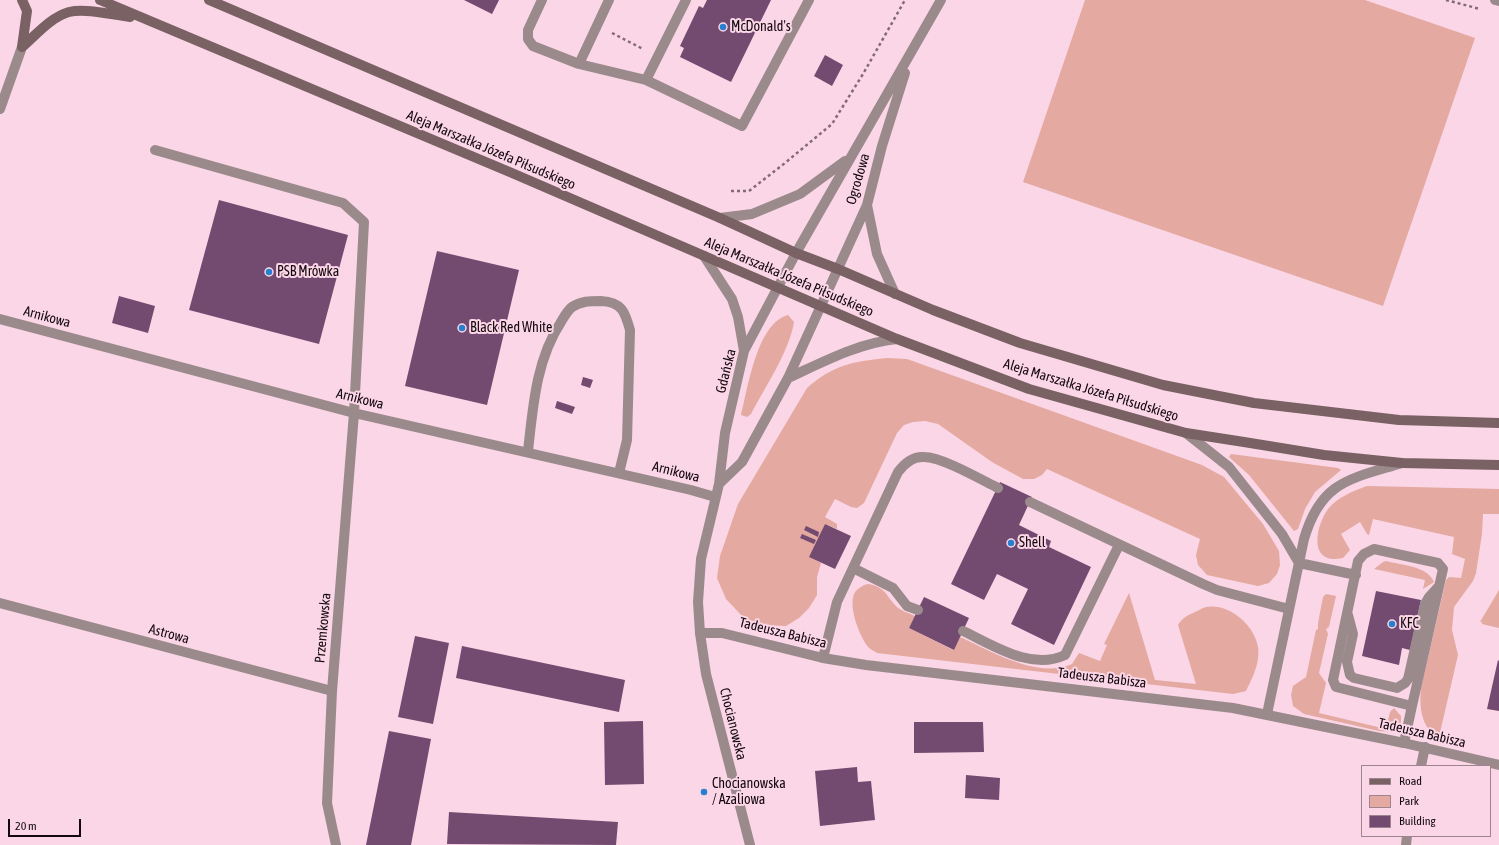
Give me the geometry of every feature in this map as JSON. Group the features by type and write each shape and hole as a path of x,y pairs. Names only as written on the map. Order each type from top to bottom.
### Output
{"main road":[{"path":"22,0 27,11 22,47"},
{"name":"Aleja Marszałka Józefa Piłsudskiego","path":"100,0 142,19 498,167 777,288 822,305 897,339 1029,389 1186,433 1324,455 1402,463 1499,465"},
{"name":"Aleja Marszałka Józefa Piłsudskiego","path":"210,0 720,218 796,253 838,269 933,310 1020,343 1163,385 1254,403 1399,420 1499,423"},
{"path":"22,47 51,22 69,12 93,12 142,19"}],"street":[{"path":"542,0 528,30 528,39 533,46 580,64 646,80 742,126 808,0"},
{"path":"580,64 609,0"},
{"path":"646,80 686,0"},
{"name":"Ogrodowa","path":"796,253 941,0"},
{"path":"1495,0 1499,2"},
{"path":"0,109 22,47"},
{"name":"Ogrodowa","path":"822,305 867,205 882,146 910,56"},
{"name":"Przemkowska","path":"155,150 343,202 364,222 354,413 332,691 327,803 336,845"},
{"path":"720,218 752,214 800,194 850,157"},
{"path":"867,205 877,254 895,294"},
{"name":"Gdańska","path":"700,633 698,602 701,559 719,484 725,433 744,351 796,253"},
{"path":"704,256 732,299 738,317 744,351"},
{"path":"528,451 535,388 544,358 557,328 570,308 580,303 590,301 606,302 619,306 625,314 630,330 627,440 619,473"},
{"path":"719,484 742,462 788,378 822,305"},
{"name":"Arnikowa","path":"0,318 354,413 528,451 716,497"},
{"path":"788,378 860,347 881,341 897,339"},
{"path":"1186,433 1229,467 1282,534 1298,563 1356,575"},
{"path":"823,658 837,602 898,472 912,459 923,456 934,459 998,488"},
{"path":"1267,714 1298,563 1309,520 1316,507 1325,496 1348,481 1402,463"},
{"path":"1030,502 1217,590 1289,609"},
{"path":"963,631 1015,655 1028,659 1056,659 1065,655 1119,545"},
{"path":"1404,743 1443,569 1438,563 1374,549 1366,552 1360,558 1333,676 1334,684 1340,688 1412,706"},
{"path":"853,568 893,588 907,606 918,610"},
{"path":"1347,613 1353,634 1347,662 1350,676 1397,688 1408,679 1425,604 1428,597 1440,584"},
{"name":"Astrowa","path":"0,603 332,691"},
{"name":"Tadeusza Babisza","path":"700,633 722,633 823,658 866,665 1233,708 1425,747 1499,765"},
{"name":"Chocianowska","path":"700,633 706,674 750,845"},
{"path":"1421,765 1425,747"}],"path":[{"path":"731,191 749,191 786,163 832,124 863,74 905,0"},
{"path":"1446,0 1488,12"},
{"path":"608,31 658,56"}],"green space":[{"path":"1085,0 1365,0 1475,38 1383,306 1023,182"},
{"path":"788,315 794,322 782,357 751,414 747,417 741,415 751,374 761,343 777,320"},
{"path":"888,358 907,359 1202,465 1224,477 1263,524 1279,551 1280,565 1277,574 1269,583 1258,586 1207,575 1198,565 1196,555 1200,539 1047,469 1042,475 1034,479 1023,479 992,462 938,424 925,421 913,422 904,425 897,433 864,503 857,508 851,507 835,499 825,517 837,524 837,529 825,524 810,557 821,563 817,577 817,595 809,608 799,618 786,626 762,625 743,617 726,599 717,578 720,556 738,504 807,388 835,369 854,363"},
{"path":"1231,454 1338,468 1341,470 1315,492 1305,509 1298,529 1294,531 1249,475 1229,457"},
{"path":"1367,486 1499,489 1499,514 1483,514 1482,534 1476,573 1473,581 1454,607 1452,630 1458,655 1439,737 1428,728 1422,716 1420,702 1421,688 1446,580 1449,577 1461,578 1465,559 1452,554 1454,537 1373,519 1369,535 1360,522 1341,534 1350,550 1343,558 1332,559 1324,556 1319,551 1318,543 1318,535 1323,517 1328,509 1341,498 1351,492"},
{"path":"1386,561 1420,569 1431,577 1434,582 1423,589 1425,580 1374,569"},
{"path":"864,585 874,585 881,589 897,607 915,616 909,628 953,650 960,637 1015,662 1030,666 1058,668 1072,664 1079,653 1100,661 1107,645 1104,644 1129,593 1155,680 1196,684 1178,625 1185,617 1206,607 1223,608 1230,611 1238,616 1250,628 1257,643 1258,662 1246,691 1233,694 877,653 869,648 865,643 854,613 853,598 855,592"},
{"path":"1499,590 1499,628 1482,624 1482,622 1480,622"},
{"path":"1326,594 1336,596 1329,627 1326,629 1328,634 1319,673 1326,683 1319,713 1386,729 1390,712 1394,708 1401,716 1401,726 1396,732 1379,731 1304,714 1293,706 1291,695 1293,686 1306,677 1316,630 1318,629 1323,597"}],"building":[{"path":"464,0 499,0 492,14"},
{"name":"McDonald's","path":"707,0 771,0 731,82 680,57 684,48 680,46 699,6 703,8"},
{"path":"825,55 843,65 832,86 814,76"},
{"name":"PSB Mrówka","path":"219,200 348,235 319,344 189,310"},
{"name":"Black Red White","path":"437,251 519,270 487,405 405,386"},
{"path":"119,296 155,306 148,333 112,323"},
{"path":"583,377 593,380 590,388 581,385"},
{"path":"557,401 575,407 572,414 555,408"},
{"path":"1000,482 1032,497 1019,525 1051,541 1049,547 1091,567 1054,645 1011,624 1028,589 997,574 984,600 951,584"},
{"path":"825,524 851,536 835,569 809,557"},
{"path":"806,526 819,532 818,537 804,530"},
{"path":"802,534 816,540 814,544 800,538"},
{"name":"KFC","path":"1376,591 1421,600 1410,650 1402,648 1399,665 1362,656"},
{"path":"924,597 969,618 954,650 909,628"},
{"path":"415,636 449,643 433,724 398,717"},
{"path":"462,646 625,680 619,712 456,678"},
{"path":"1498,660 1499,661 1499,711 1487,709"},
{"path":"643,721 644,784 605,785 604,722"},
{"path":"914,722 983,722 984,752 914,753"},
{"path":"389,731 431,739 411,845 366,845"},
{"path":"857,767 858,782 871,781 875,820 820,826 815,771"},
{"path":"966,775 1000,778 999,800 965,798"},
{"path":"449,812 618,822 616,845 447,844"}],"place":[{"name":"McDonald's","path":"723,27"},
{"name":"PSB Mrówka","path":"269,272"},
{"name":"Black Red White","path":"462,328"},
{"name":"Shell","path":"1011,543"},
{"name":"KFC","path":"1392,624"},
{"name":"Chocianowska / Azaliowa","path":"704,792"}]}
